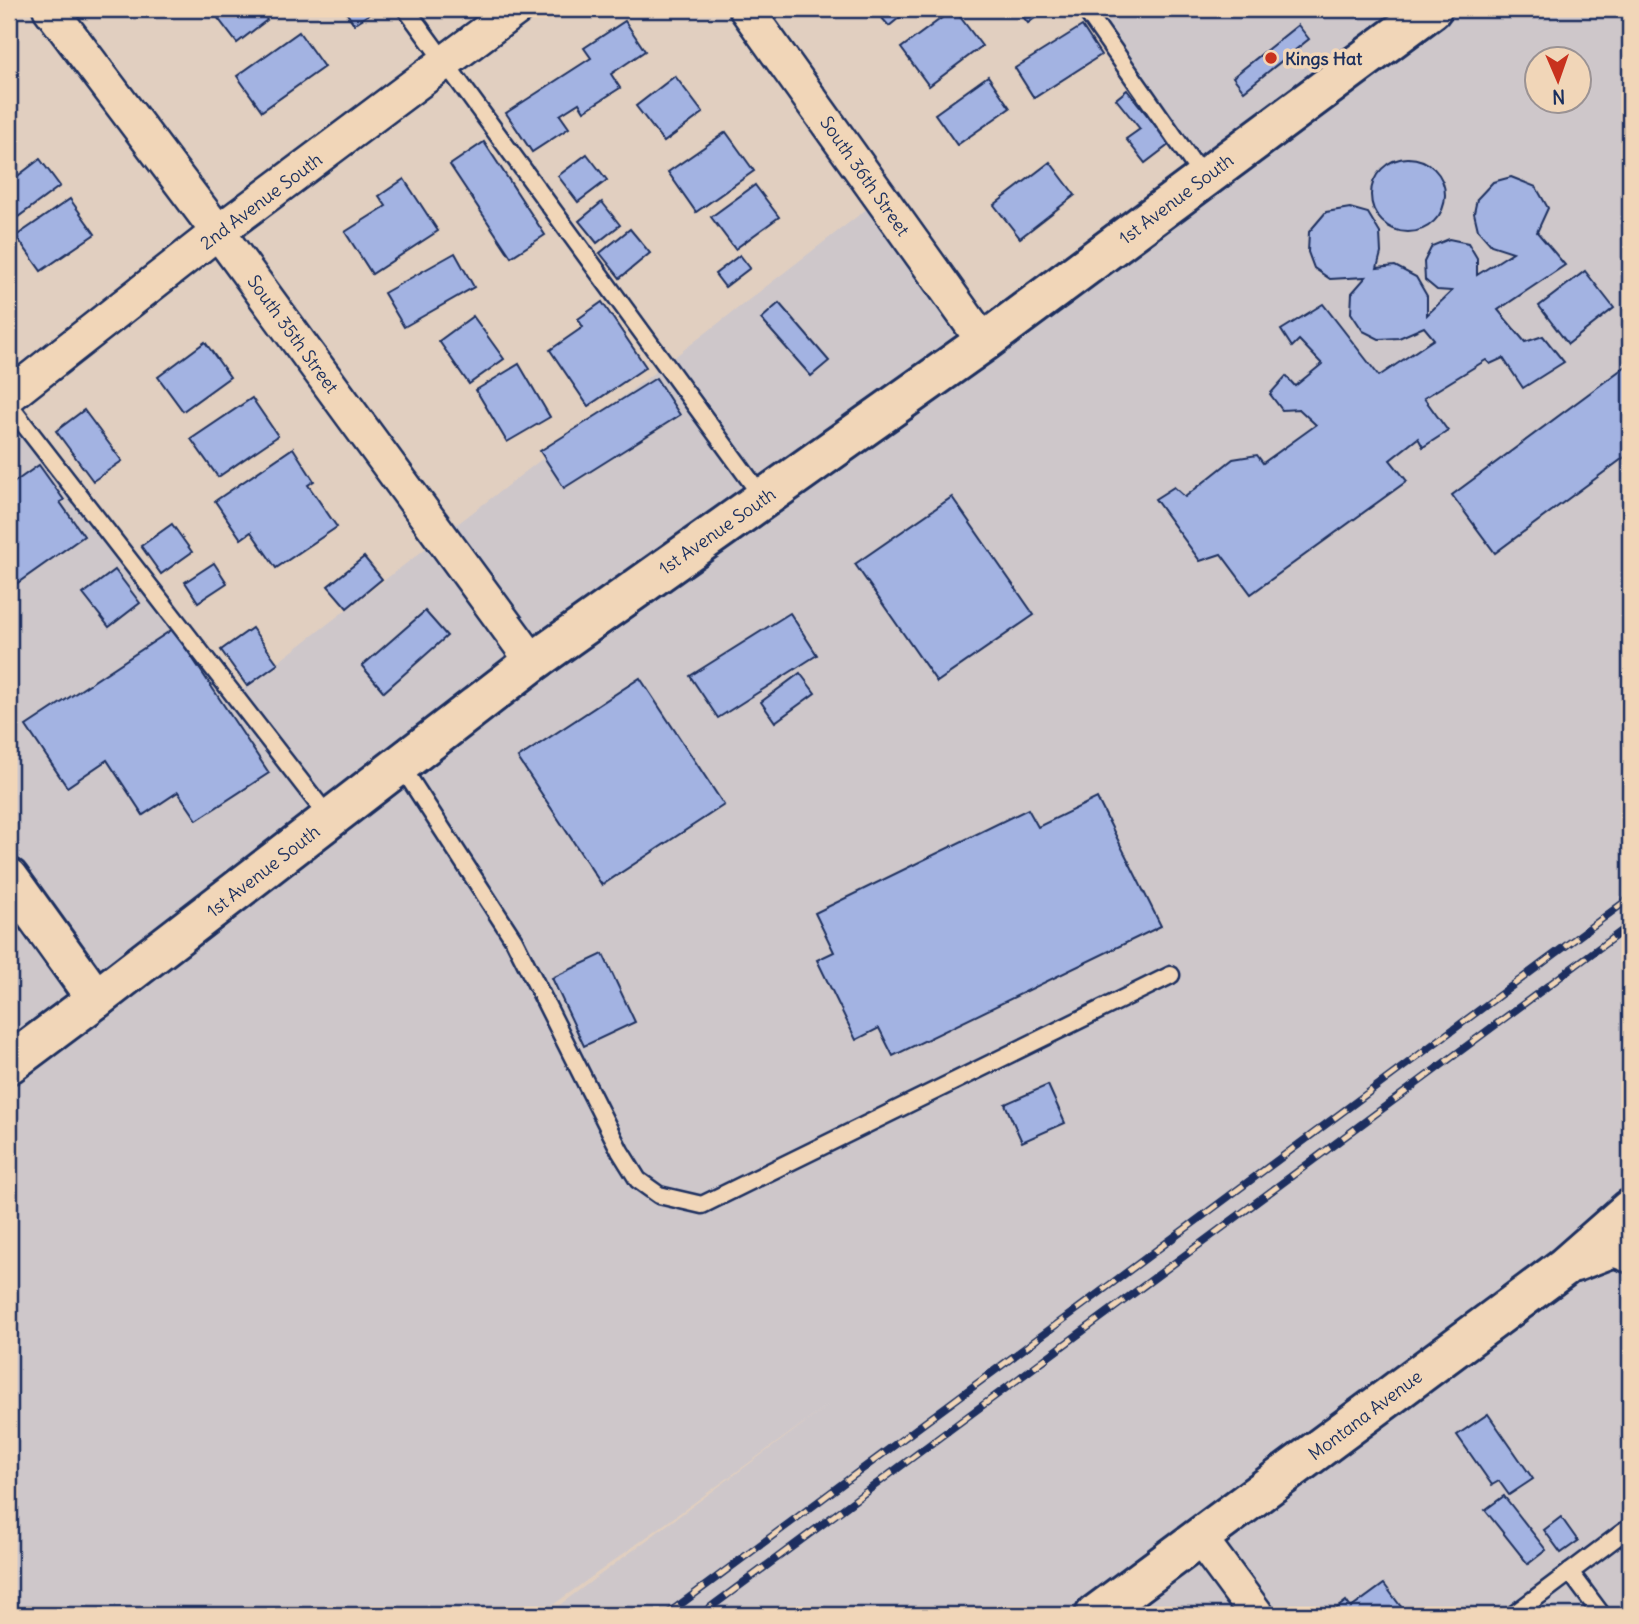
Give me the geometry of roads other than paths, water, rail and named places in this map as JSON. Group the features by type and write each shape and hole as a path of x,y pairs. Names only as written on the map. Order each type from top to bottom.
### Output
{"street":[{"name":"South 35th Street","path":"50,9 218,232 533,662"},
{"name":"2nd Avenue South","path":"9,396 218,232 516,9"},
{"name":"South 36th Street","path":"746,9 984,342"},
{"name":"1st Avenue South","path":"9,1064 533,662 984,342 1204,178 1418,13"},
{"path":"9,878 96,999"},
{"name":"Montana Avenue","path":"1095,1615 1564,1267 1630,1209"},
{"path":"1564,1267 1614,1247 1630,1252"},
{"path":"1200,1538 1257,1615"}],"lane":[{"path":"406,9 763,498"},
{"path":"1085,9 1204,178"},
{"path":"9,405 330,819"},
{"path":"400,764 514,940 620,1151 638,1180 659,1195 702,1205 1171,975"},
{"path":"1513,1615 1630,1527"},
{"path":"1570,1572 1602,1615"}],"railway":[{"path":"666,1615 1630,898"},
{"path":"700,1615 1630,925"}],"place":[{"name":"Kings Hat","path":"1271,58"}]}
